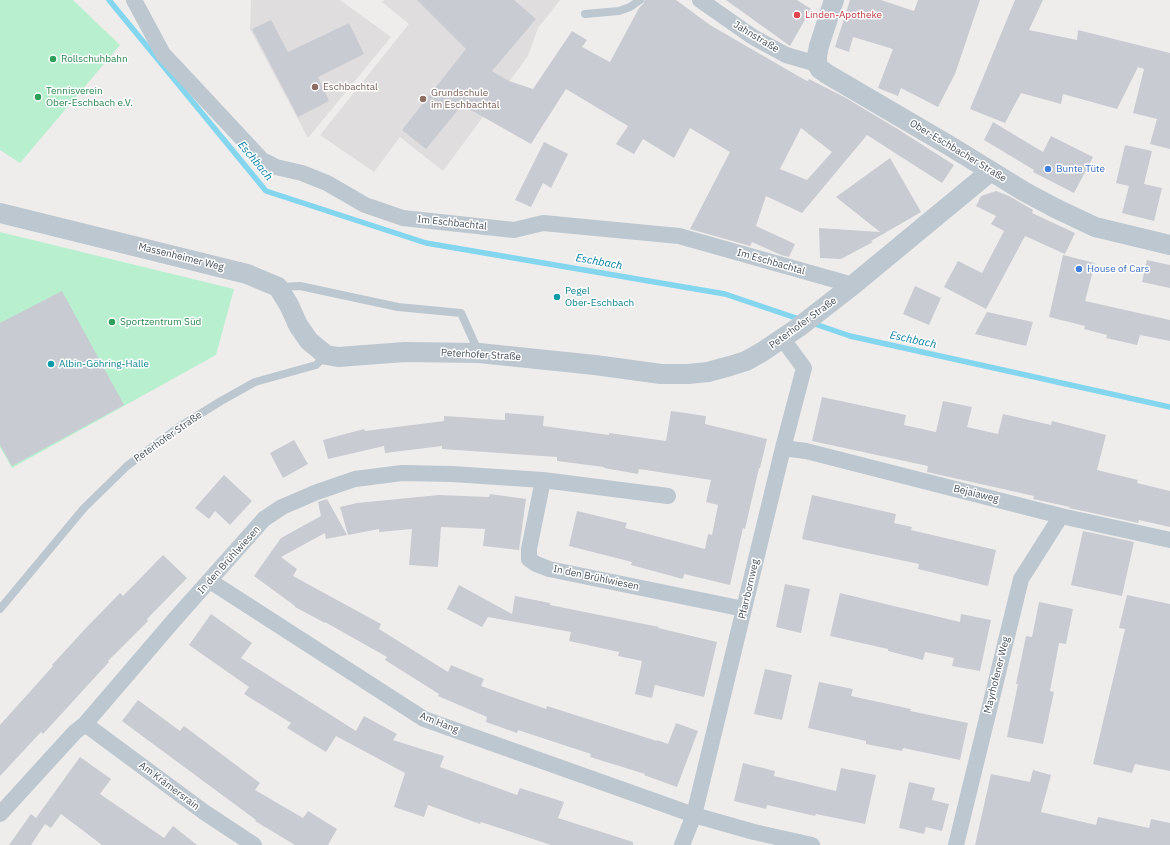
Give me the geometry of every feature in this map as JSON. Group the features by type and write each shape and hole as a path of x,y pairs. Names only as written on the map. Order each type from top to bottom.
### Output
{"street":[{"name":"Im Eschbachtal","path":"134,0 162,54 262,160 276,167 302,173 327,183 365,205 403,218 514,230 543,223 679,236 846,291"},
{"name":"Jahnstraße","path":"700,0 753,38 786,55 817,64"},
{"path":"817,64 819,46 834,0"},
{"name":"Ober-Eschbacher Straße","path":"817,64 820,69 827,74 1025,192 1055,208 1095,228 1170,245"},
{"name":"Peterhofer Straße","path":"326,355 338,358 405,352 479,353 595,365 661,374 708,372 746,361 799,327 846,291 991,171"},
{"name":"Massenheimer Weg","path":"0,213 247,274 278,287"},
{"path":"278,287 289,305 298,325 309,341 326,355"},
{"name":"Pfarrbornweg","path":"682,845 694,815 783,448 804,368 782,338"},
{"name":"Bejaiaweg","path":"783,448 814,453 1061,516 1170,540"},
{"name":"In den Brühlwiesen","path":"0,814 75,732 85,724 264,519 282,507 317,492 354,479 402,474 452,474 543,480 668,496"},
{"name":"In den Brühlwiesen","path":"543,480 529,549 529,559 536,564 549,569 744,609"},
{"name":"Mayrhofener Weg","path":"956,845 1021,579 1061,516"},
{"name":"Am Hang","path":"210,581 424,719 694,815 754,832 812,845"},
{"name":"Am Krämersrain","path":"85,724 204,812 254,845"}],"lane":[{"path":"585,14 619,11 630,7 640,0"},
{"path":"278,287 300,286 398,307 461,313 479,353"},
{"name":"Peterhofer Straße","path":"0,609 84,508 127,466 179,427 255,382 316,365 326,355"}],"shaded area":[{"name":"Eschbachtal","path":"251,0 340,0 391,37 308,138 250,29"},
{"name":"Grundschule im Eschbachtal","path":"384,0 560,0 538,28 528,56 443,171 400,137 374,172 320,135 409,24 382,2"}],"green space":[{"name":"Tennisverein Ober-Eschbach e.V.","path":"0,0 73,0 120,45 20,163 0,150"},
{"name":"Sportzentrum Süd","path":"0,232 234,289 216,355 12,468 0,447"}],"building":[{"path":"417,0 514,0 536,19 492,71 509,81 533,89 572,31 587,40 582,47 610,62 639,8 645,0 676,0 710,25 805,80 808,81 809,79 846,98 954,165 942,183 867,135 802,213 766,196 756,226 795,244 789,257 752,242 750,246 690,229 730,152 690,128 674,158 643,139 634,154 616,144 628,126 566,89 531,144 462,105 426,149 402,130 466,49","holes":["801,128 832,152 807,180 780,169"]},
{"path":"726,0 797,0 811,9 790,46"},
{"path":"850,0 881,0 914,11 918,0 980,0 955,74 938,107 901,88 898,96 878,88 893,49 853,37 849,52 835,47"},
{"path":"1015,0 1043,0 1029,30 1077,40 1078,30 1170,53 1170,149 1150,144 1157,119 1133,113 1144,69 1138,67 1117,109 1063,94 1061,104 1021,93 1005,123 970,109"},
{"path":"271,20 288,52 349,23 364,54 318,77 329,101 298,117 252,29"},
{"path":"993,122 1043,152 1051,136 1093,157 1074,193 1033,172 1034,170 984,140"},
{"path":"544,142 568,154 551,188 543,183 531,207 515,200"},
{"path":"1125,145 1152,151 1144,184 1162,188 1154,221 1122,213 1129,186 1116,183"},
{"path":"890,158 921,212 871,241 873,242 841,259 820,258 819,228 880,232 836,197"},
{"path":"996,191 1009,196 1033,210 1032,213 1075,233 1065,254 1025,236 986,309 944,287 958,261 982,273 1004,231 991,224 996,216 976,206 981,196"},
{"path":"1063,255 1095,263 1085,301 1170,320 1170,341 1140,335 1137,345 1106,338 1107,335 1084,329 1085,326 1049,317"},
{"path":"1147,260 1170,265 1170,288 1142,282"},
{"path":"915,286 941,298 929,325 903,314"},
{"name":"Albin-Göhring-Halle","path":"62,291 124,405 12,466 0,445 0,323"},
{"path":"987,312 1033,322 1026,346 975,334"},
{"path":"822,397 906,415 904,425 936,432 943,401 972,407 967,427 998,434 1003,414 1051,425 1052,421 1106,435 1097,470 1138,480 1137,483 1170,491 1170,527 1139,520 1138,523 1069,508 1070,507 1033,499 1034,496 927,472 928,466 812,441"},
{"path":"671,411 706,416 705,424 767,439 745,529 743,528 730,585 684,574 683,579 631,565 632,562 569,546 577,511 627,523 625,528 705,549 708,534 712,535 718,505 706,502 711,480 639,469 638,474 604,467 557,461 557,457 442,449 442,446 385,453 384,446 328,459 323,440 364,429 365,431 444,421 444,416 505,420 505,413 544,416 543,426 666,441"},
{"path":"294,440 308,464 283,478 270,453"},
{"path":"224,475 252,501 230,525 215,511 209,519 195,508"},
{"path":"490,494 526,499 519,550 483,546 485,529 441,527 438,567 409,565 412,529 379,532 379,529 348,535 340,507 357,503 439,495 489,497"},
{"path":"812,495 896,514 894,523 912,527 911,530 996,550 988,586 918,569 919,564 802,539"},
{"path":"327,499 347,535 326,539 325,533 281,557 297,569 293,576 381,624 379,629 448,672 451,665 484,679 481,686 546,709 547,706 668,744 676,723 698,731 677,787 644,775 645,774 590,757 591,754 518,730 517,733 486,722 487,717 438,696 439,694 385,660 387,657 295,607 254,576 281,538 321,516 318,502"},
{"path":"1083,531 1134,542 1122,596 1071,585"},
{"path":"163,555 187,578 147,619 148,621 108,661 109,662 43,734 41,732 0,776 0,725 85,629 120,593 123,596"},
{"path":"785,584 810,589 801,633 776,627"},
{"path":"459,585 512,614 515,596 550,603 550,605 659,627 658,628 717,642 704,697 655,685 652,698 635,694 642,661 618,656 619,652 569,641 571,632 488,617 482,627 447,609"},
{"path":"840,593 960,622 961,614 991,620 980,671 952,666 954,658 925,652 923,660 888,651 888,649 830,636"},
{"path":"1127,595 1170,604 1170,771 1135,764 1132,773 1093,764 1125,629 1119,628"},
{"path":"1039,602 1073,609 1066,644 1059,643 1050,691 1054,692 1043,744 1007,737 1026,636 1032,637"},
{"path":"211,614 252,643 241,658 356,731 364,716 397,734 393,740 444,756 440,767 517,795 520,788 564,802 558,818 633,842 633,845 551,845 481,822 480,824 428,805 424,817 394,807 405,773 336,736 326,752 287,728 291,723 244,694 249,687 189,645"},
{"path":"765,669 792,675 782,720 754,714"},
{"path":"819,682 853,689 851,696 911,709 910,711 968,723 960,760 903,748 902,751 866,744 866,741 808,728"},
{"path":"138,700 180,731 184,726 260,783 255,790 303,818 308,811 337,829 328,845 295,845 255,821 256,820 122,721"},
{"path":"80,757 111,779 100,794 164,838 173,826 197,845 102,845 61,814 51,828 45,824 31,845 9,845 31,814 36,818"},
{"path":"743,763 775,771 774,776 836,791 841,768 876,775 865,824 816,814 815,816 767,805 766,809 734,801"},
{"path":"1033,770 1051,775 1041,812 1096,825 1098,817 1149,828 1151,819 1170,823 1170,845 975,845 991,774 1030,782"},
{"path":"909,782 935,788 932,800 949,804 942,831 926,827 924,834 899,828"}],"waterway":[{"name":"Eschbach","path":"109,0 266,191 426,243 725,294 802,320"},
{"name":"Eschbach","path":"812,323 850,336 1170,407"}],"place":[{"name":"Linden-Apotheke","path":"797,15"},
{"name":"Rollschuhbahn","path":"53,59"},
{"name":"Eschbachtal","path":"315,87"},
{"name":"Tennisverein Ober-Eschbach e.V.","path":"38,97"},
{"name":"Grundschule im Eschbachtal","path":"423,99"},
{"name":"Bunte Tüte","path":"1048,169"},
{"name":"House of Cars","path":"1079,269"},
{"name":"Pegel Ober-Eschbach","path":"557,297"},
{"name":"Sportzentrum Süd","path":"112,322"},
{"name":"Albin-Göhring-Halle","path":"51,364"}]}
